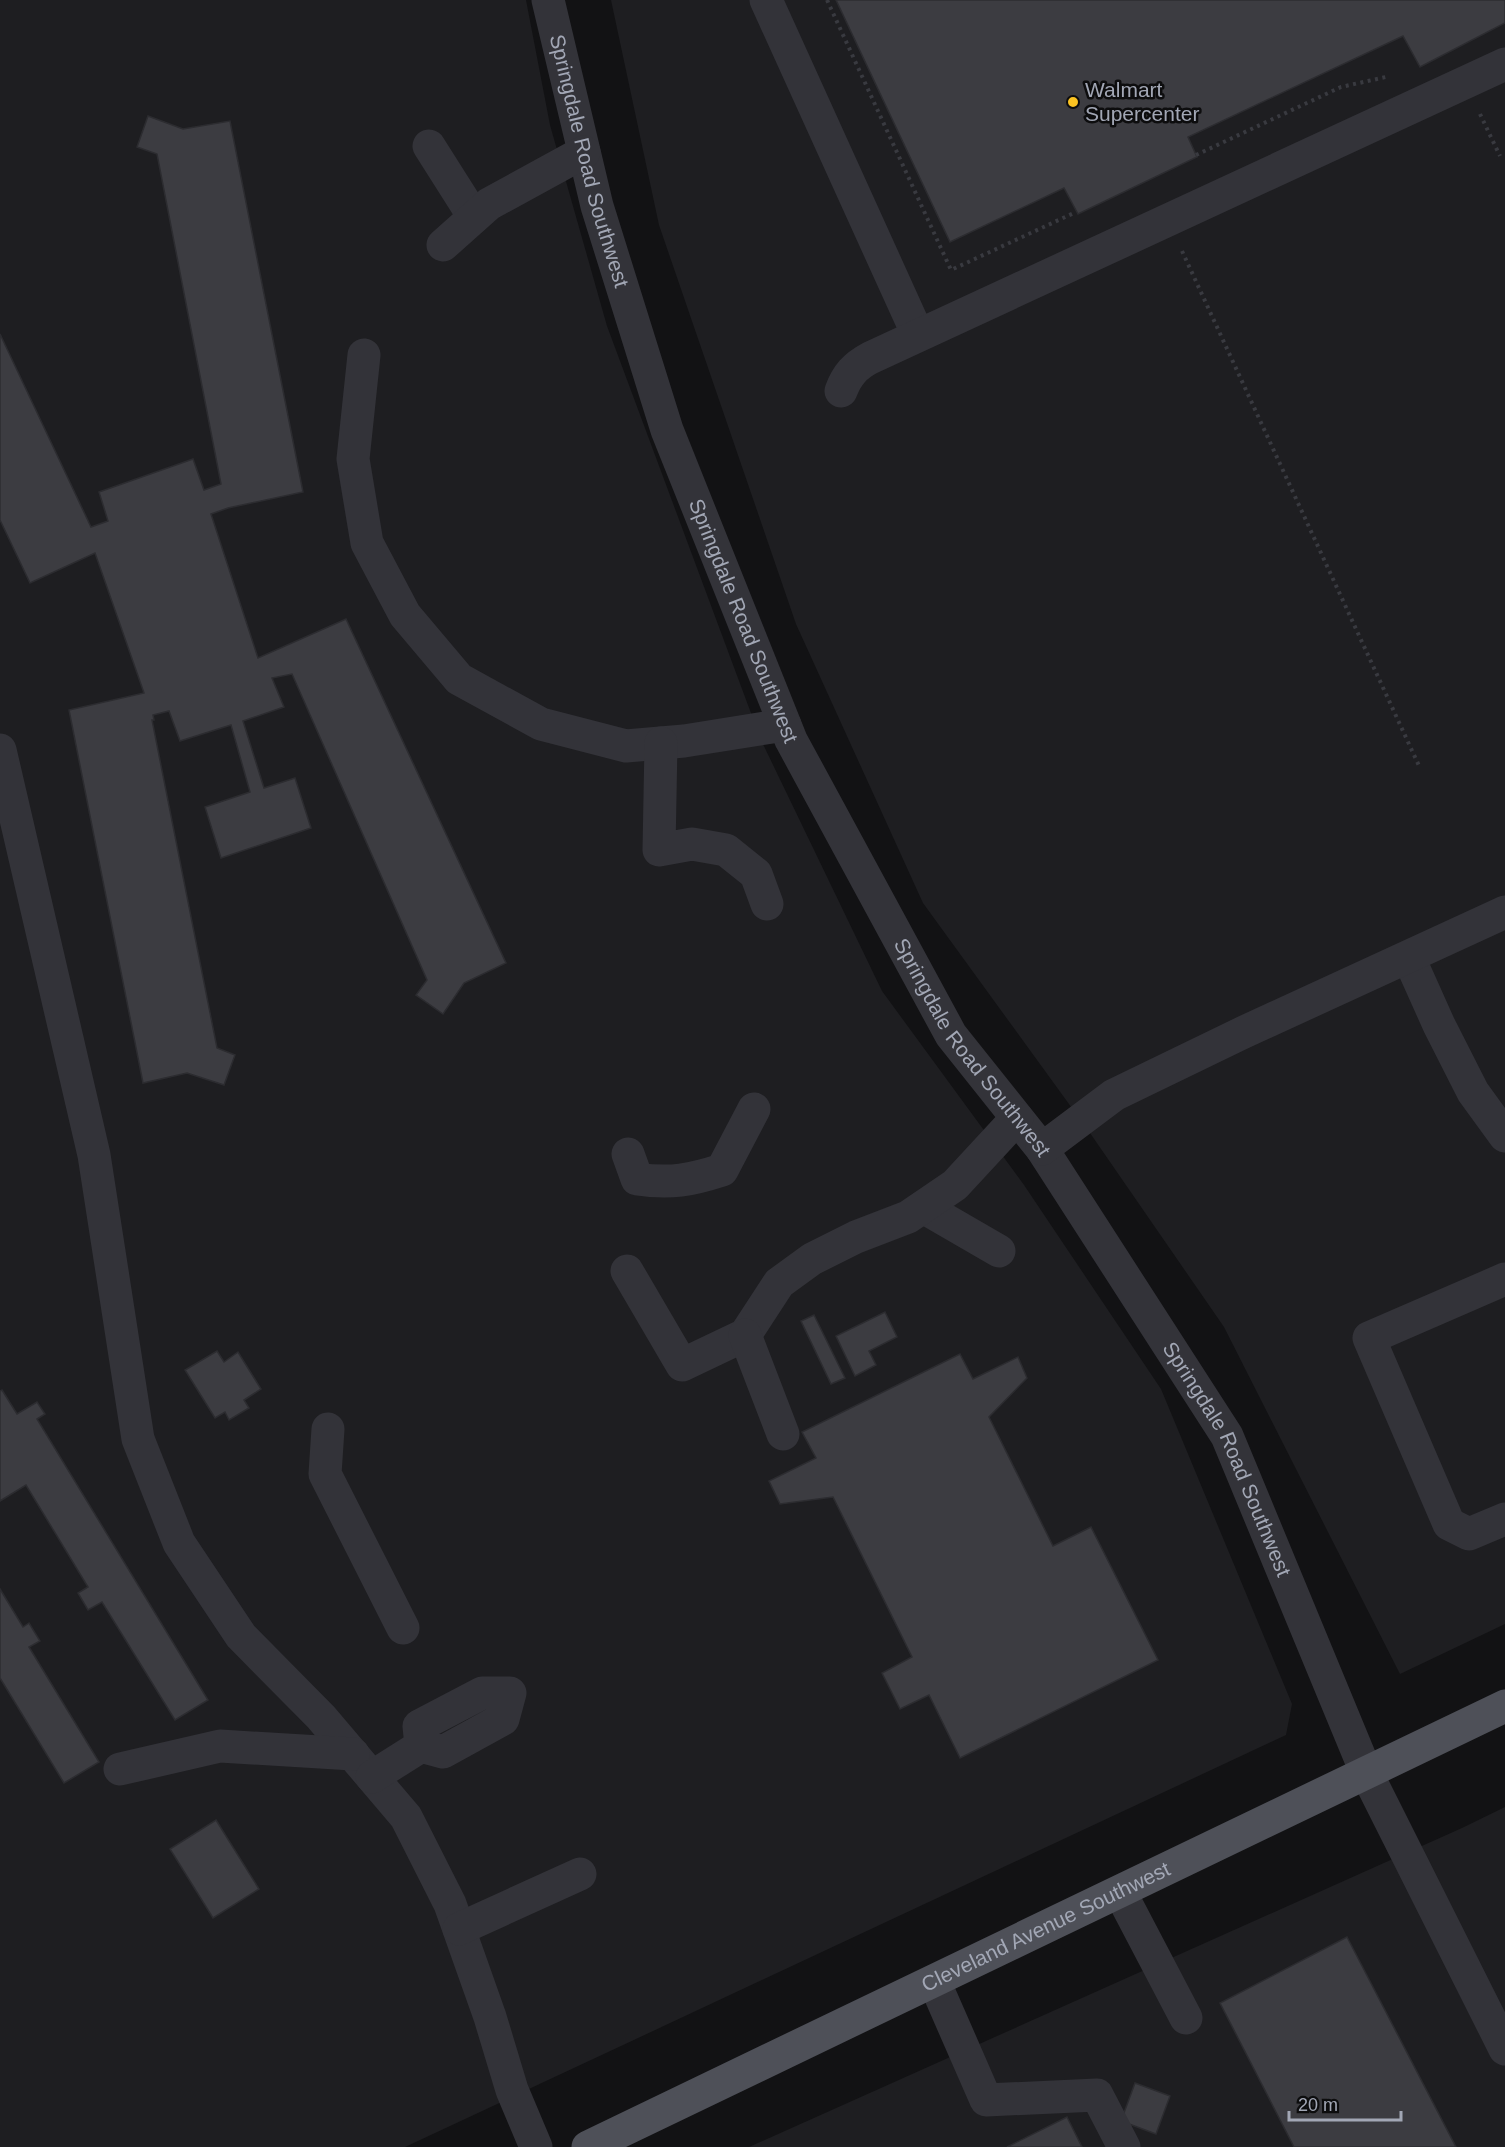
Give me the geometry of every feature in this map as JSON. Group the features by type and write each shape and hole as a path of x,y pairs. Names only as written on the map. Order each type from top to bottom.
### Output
{"main road":[{"name":"Cleveland Avenue Southwest","path":"588,2147 629,2138 934,1981 1505,1706"}],"street":[{"name":"Springdale Road Southwest","path":"548,0 597,206 667,430 797,750 951,1035 1042,1149 1227,1437 1366,1772 1505,2049"},
{"path":"766,0 918,336"},
{"path":"841,391 846,378 861,363 1505,64"},
{"path":"429,146 474,217"},
{"path":"443,245 489,204 584,152"},
{"path":"364,354 353,459 367,543 405,615 459,679 541,724 626,746 661,743 785,724"},
{"path":"661,743 659,850 692,843 726,850 756,874 766,904"},
{"path":"0,750 94,1155 138,1439 179,1544 241,1636 321,1717 406,1817 450,1904 490,2017 512,2090 536,2147"},
{"path":"1042,1149 1114,1095 1505,912"},
{"path":"1409,958 1439,1025 1473,1092 1505,1136"},
{"path":"628,1154 638,1179 661,1182 695,1179 722,1170 754,1109"},
{"path":"627,1271 682,1365 745,1335 779,1283 812,1259 908,1217 955,1185 1017,1118"},
{"path":"923,1207 999,1251"},
{"path":"1505,1279 1369,1338 1449,1524 1469,1534 1505,1519"},
{"path":"745,1335 783,1434"},
{"path":"327,1429 325,1474 403,1628"},
{"path":"120,1769 219,1746 362,1766 421,1746"},
{"path":"459,1929 580,1874"},
{"path":"1120,1892 1186,2018"},
{"path":"934,1981 986,2100 1097,2095 1124,2147"}],"path":[{"path":"827,0 951,270 1076,212"},
{"path":"1196,154 1341,87 1387,76"},
{"path":"1477,109 1500,156"},
{"path":"1180,246 1420,768"}],"shaded area":[{"path":"0,0 526,0 550,125 607,326 761,740 882,991 1024,1185 1161,1389 1292,1704 1286,1735 405,2147 0,2147"},
{"path":"611,0 1505,0 1505,1624 1400,1674 1224,1327 1090,1133 923,903 796,624 659,225"},
{"path":"1505,1807 1505,2147 749,2147 1462,1828"}],"building":[{"name":"Walmart Supercenter","path":"836,0 1505,0 1505,23 1420,67 1403,36 1188,137 1197,157 1078,214 1064,188 950,242"},
{"path":"148,116 183,129 230,121 303,492 228,508 211,514 258,658 346,619 506,963 464,983 443,1014 416,995 427,980 292,674 272,678 284,707 243,721 264,788 295,778 311,828 221,858 205,807 250,792 231,725 180,741 169,711 153,715 154,720 152,720 217,1048 235,1055 224,1085 187,1073 143,1083 69,710 144,693 95,553 30,583 0,520 0,334 91,527 108,521 99,492 193,459 204,490 221,484 157,154 137,147"},
{"path":"885,1312 897,1337 869,1351 876,1365 855,1376 836,1336"},
{"path":"814,1315 845,1378 831,1384 801,1321"},
{"path":"217,1351 224,1362 238,1352 261,1389 244,1400 249,1408 229,1420 225,1412 215,1418 185,1370"},
{"path":"960,1354 973,1379 1018,1357 1027,1378 989,1417 1053,1546 1091,1527 1158,1660 960,1758 929,1695 900,1709 882,1673 912,1657 833,1497 780,1504 769,1481 816,1458 802,1432"},
{"path":"2,1390 17,1414 37,1402 45,1414 37,1419 208,1700 175,1720 102,1602 88,1610 78,1593 88,1587 26,1485 0,1501 0,1391"},
{"path":"0,1589 23,1627 29,1623 40,1641 29,1647 99,1762 64,1783 0,1678"},
{"path":"216,1820 259,1889 213,1918 170,1849"},
{"path":"1347,1937 1456,2147 1294,2147 1220,2003"},
{"path":"1135,2083 1170,2096 1156,2134 1121,2121"},
{"path":"1067,2117 1082,2147 1007,2147"}],"place":[{"name":"Walmart Supercenter","path":"1073,102"}]}
